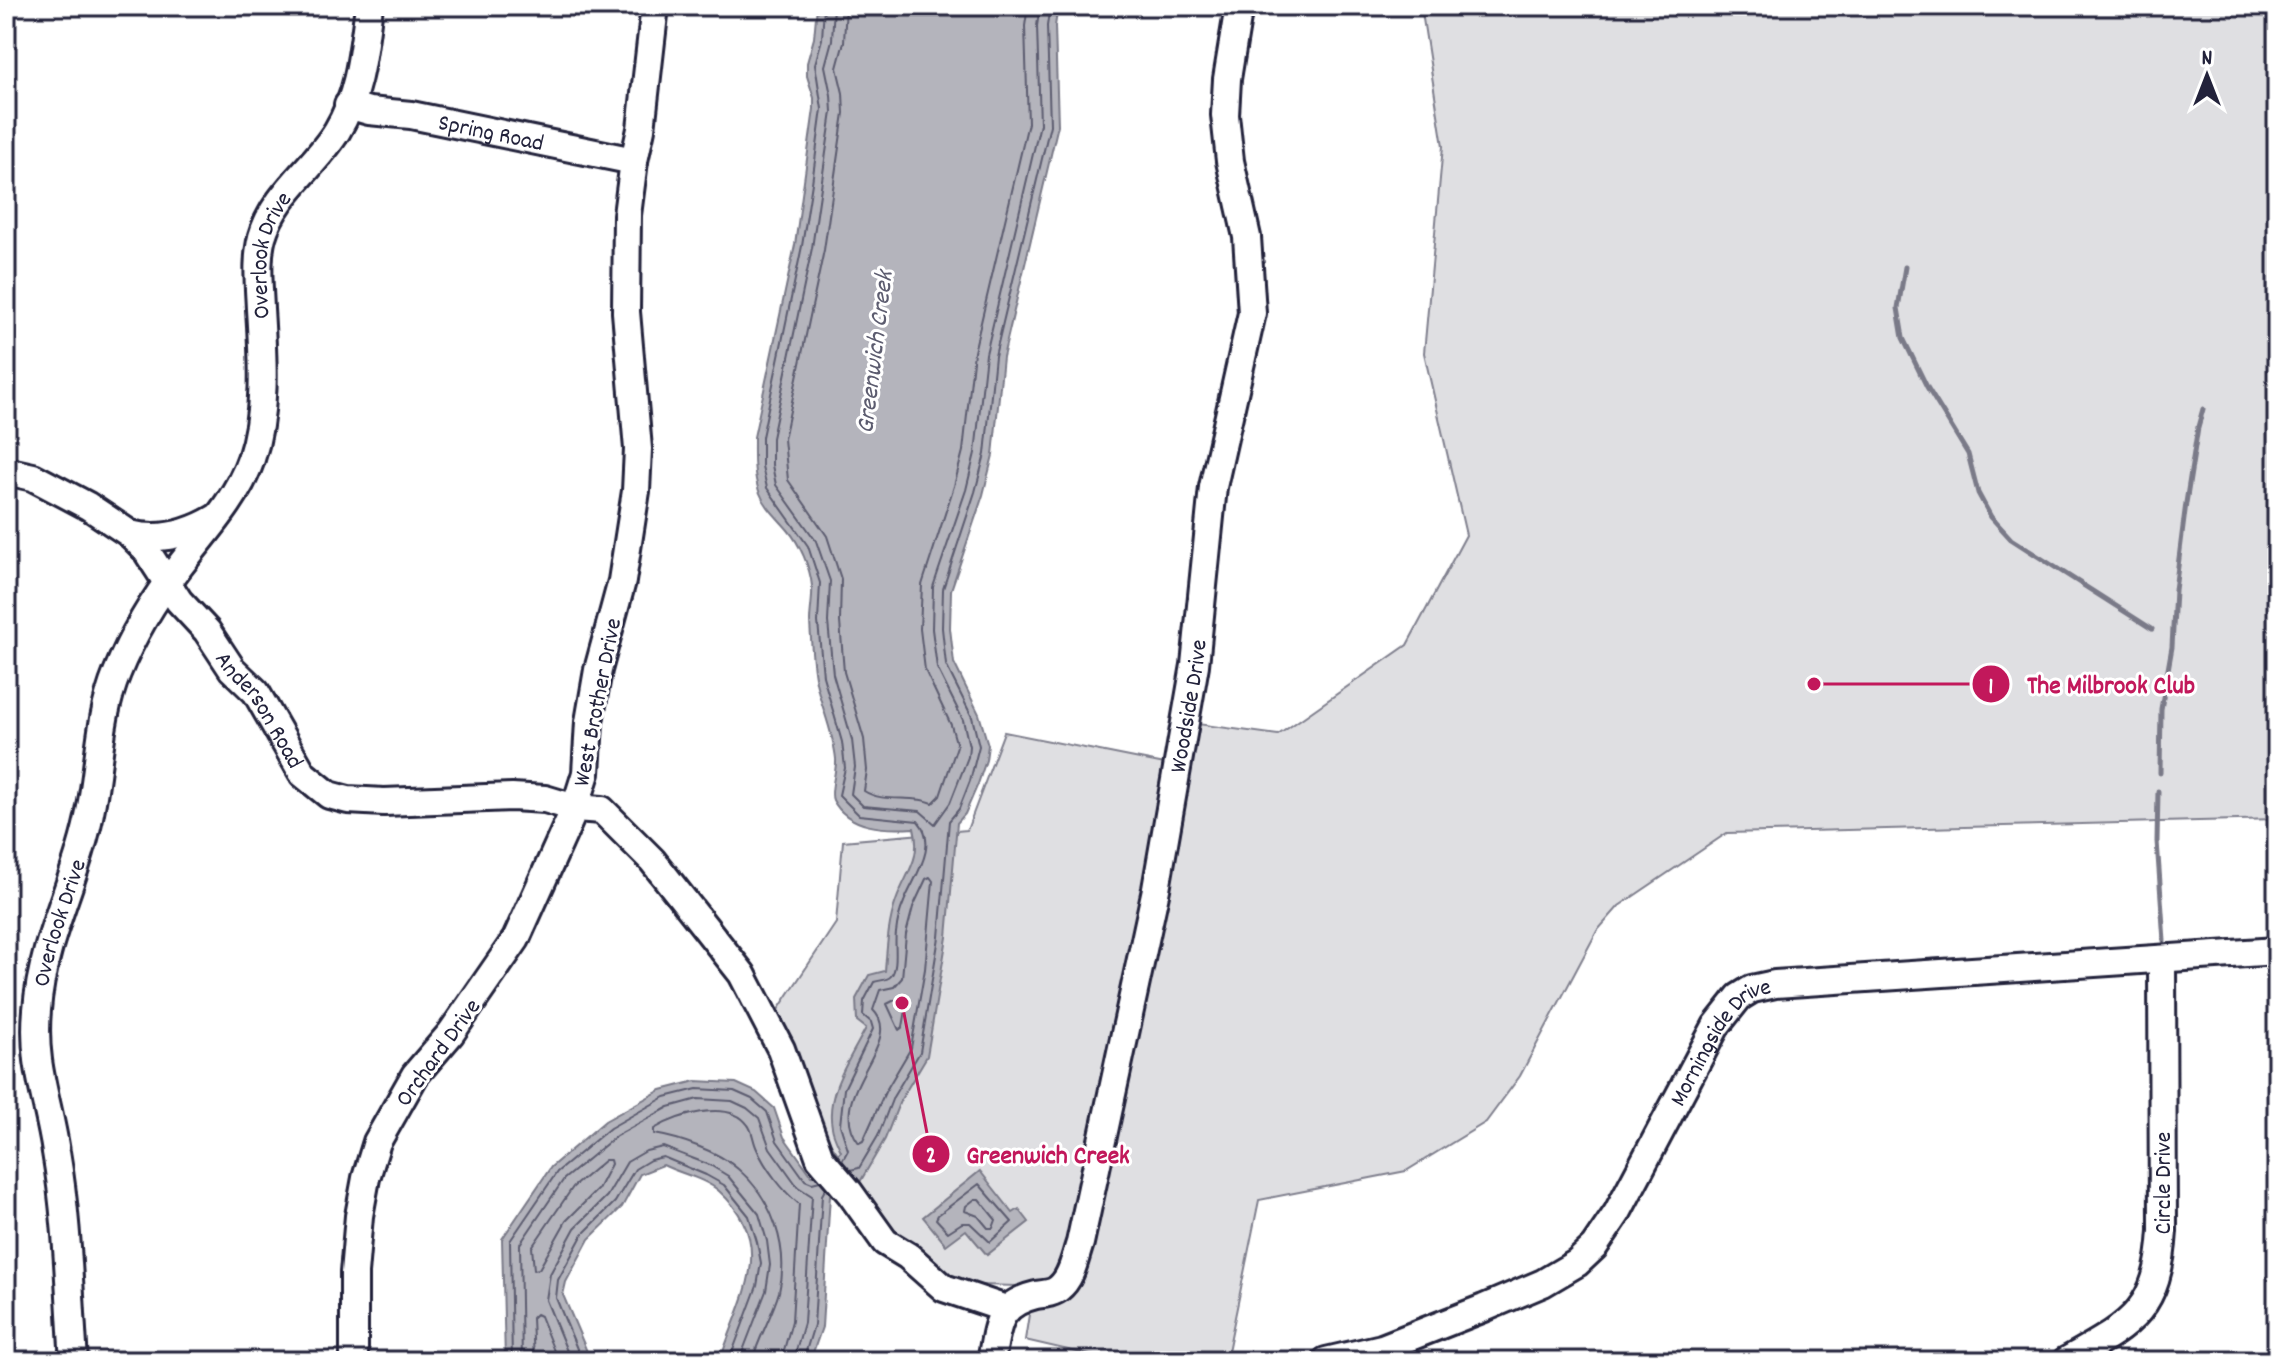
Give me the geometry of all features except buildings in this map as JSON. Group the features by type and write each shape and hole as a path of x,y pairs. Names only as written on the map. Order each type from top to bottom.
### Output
{"street":[{"name":"Overlook Drive","path":"74,1361 62,1197 56,1151 37,1070 35,1038 37,1006 50,941 80,857 92,807 101,722 109,691 145,618 216,518 249,464 257,438 263,369 258,255 263,234 270,216 337,131 359,82 369,6"},
{"name":"West Brother Drive","path":"655,6 641,129 627,215 626,312 638,449 636,491 622,581 598,670 589,722 586,773 575,808 602,810 652,860 742,974 781,1049 820,1158 885,1242 908,1256 944,1288 1006,1309"},
{"name":"Woodside Drive","path":"1006,1309 1018,1300 1058,1289 1069,1275 1080,1243 1133,1007 1178,770 1195,665 1213,487 1252,313 1247,237 1226,134 1227,79 1239,6"},
{"name":"Spring Road","path":"348,105 634,161"},
{"name":"Anderson Road","path":"6,471 33,477 88,506 130,534 146,550 179,601 207,631 232,669 256,692 303,774 329,795 348,800 384,802 512,797 545,799 575,808"},
{"path":"130,534 149,539 164,537 199,528 216,518"},
{"name":"Orchard Drive","path":"354,1361 354,1273 359,1216 377,1142 415,1075 451,1033 516,939 575,808"},
{"name":"Morningside Drive","path":"1326,1361 1382,1348 1511,1298 1559,1275 1584,1257 1603,1236 1623,1203 1716,1026 1733,1002 1752,989 1775,984 1850,978 2277,951"},
{"name":"Circle Drive","path":"2066,1361 2121,1329 2132,1319 2146,1303 2157,1278 2163,1231 2162,960"},
{"path":"991,1361 997,1329 1006,1309"}],"shaded area":[{"path":"1421,6 2277,6 2277,819 1727,833 1619,906 1597,931 1520,1076 1486,1122 1406,1171 1259,1200 1226,1361 1116,1361 1025,1340 1034,1283 1018,1286 959,1282 914,1253 873,1205 825,1135 778,1010 836,923 843,841 967,830 1004,732 1190,769 1198,724 1278,735 1407,645 1466,535 1424,353 1443,146"}],"water":[{"path":"817,6 1058,6 1055,26 1058,125 1003,357 993,455 951,590 950,628 954,663 979,714 988,745 978,784 965,814 957,823 947,937 927,1056 900,1101 885,1139 860,1182 855,1176 830,1195 822,1327 810,1361 720,1361 750,1274 748,1232 737,1212 719,1191 699,1179 663,1165 640,1174 622,1207 589,1239 566,1282 563,1295 591,1361 505,1361 502,1239 551,1167 605,1121 661,1090 696,1081 736,1083 756,1092 774,1108 784,1137 812,1176 841,1151 833,1133 832,1101 866,1028 857,1021 856,999 869,975 885,971 893,909 914,858 914,828 869,826 848,817 833,800 836,759 814,670 810,622 811,579 797,542 762,497 755,471 754,437 795,245 814,109 807,63 814,38"},
{"path":"980,1171 1013,1213 1019,1209 1029,1222 987,1255 966,1230 946,1245 923,1217"}],"waterway":[{"path":"1905,267 1898,308 1903,338 1927,387 1968,454 1978,493 1991,517 2011,539 2152,629"},
{"path":"2160,773 2161,709 2172,647 2175,590 2186,503 2203,409"},
{"path":"2158,791 2157,841 2164,941"}],"place":[{"name":"The Milbrook Club","path":"1814,684"},
{"name":"Greenwich Creek","path":"902,1003"}]}
